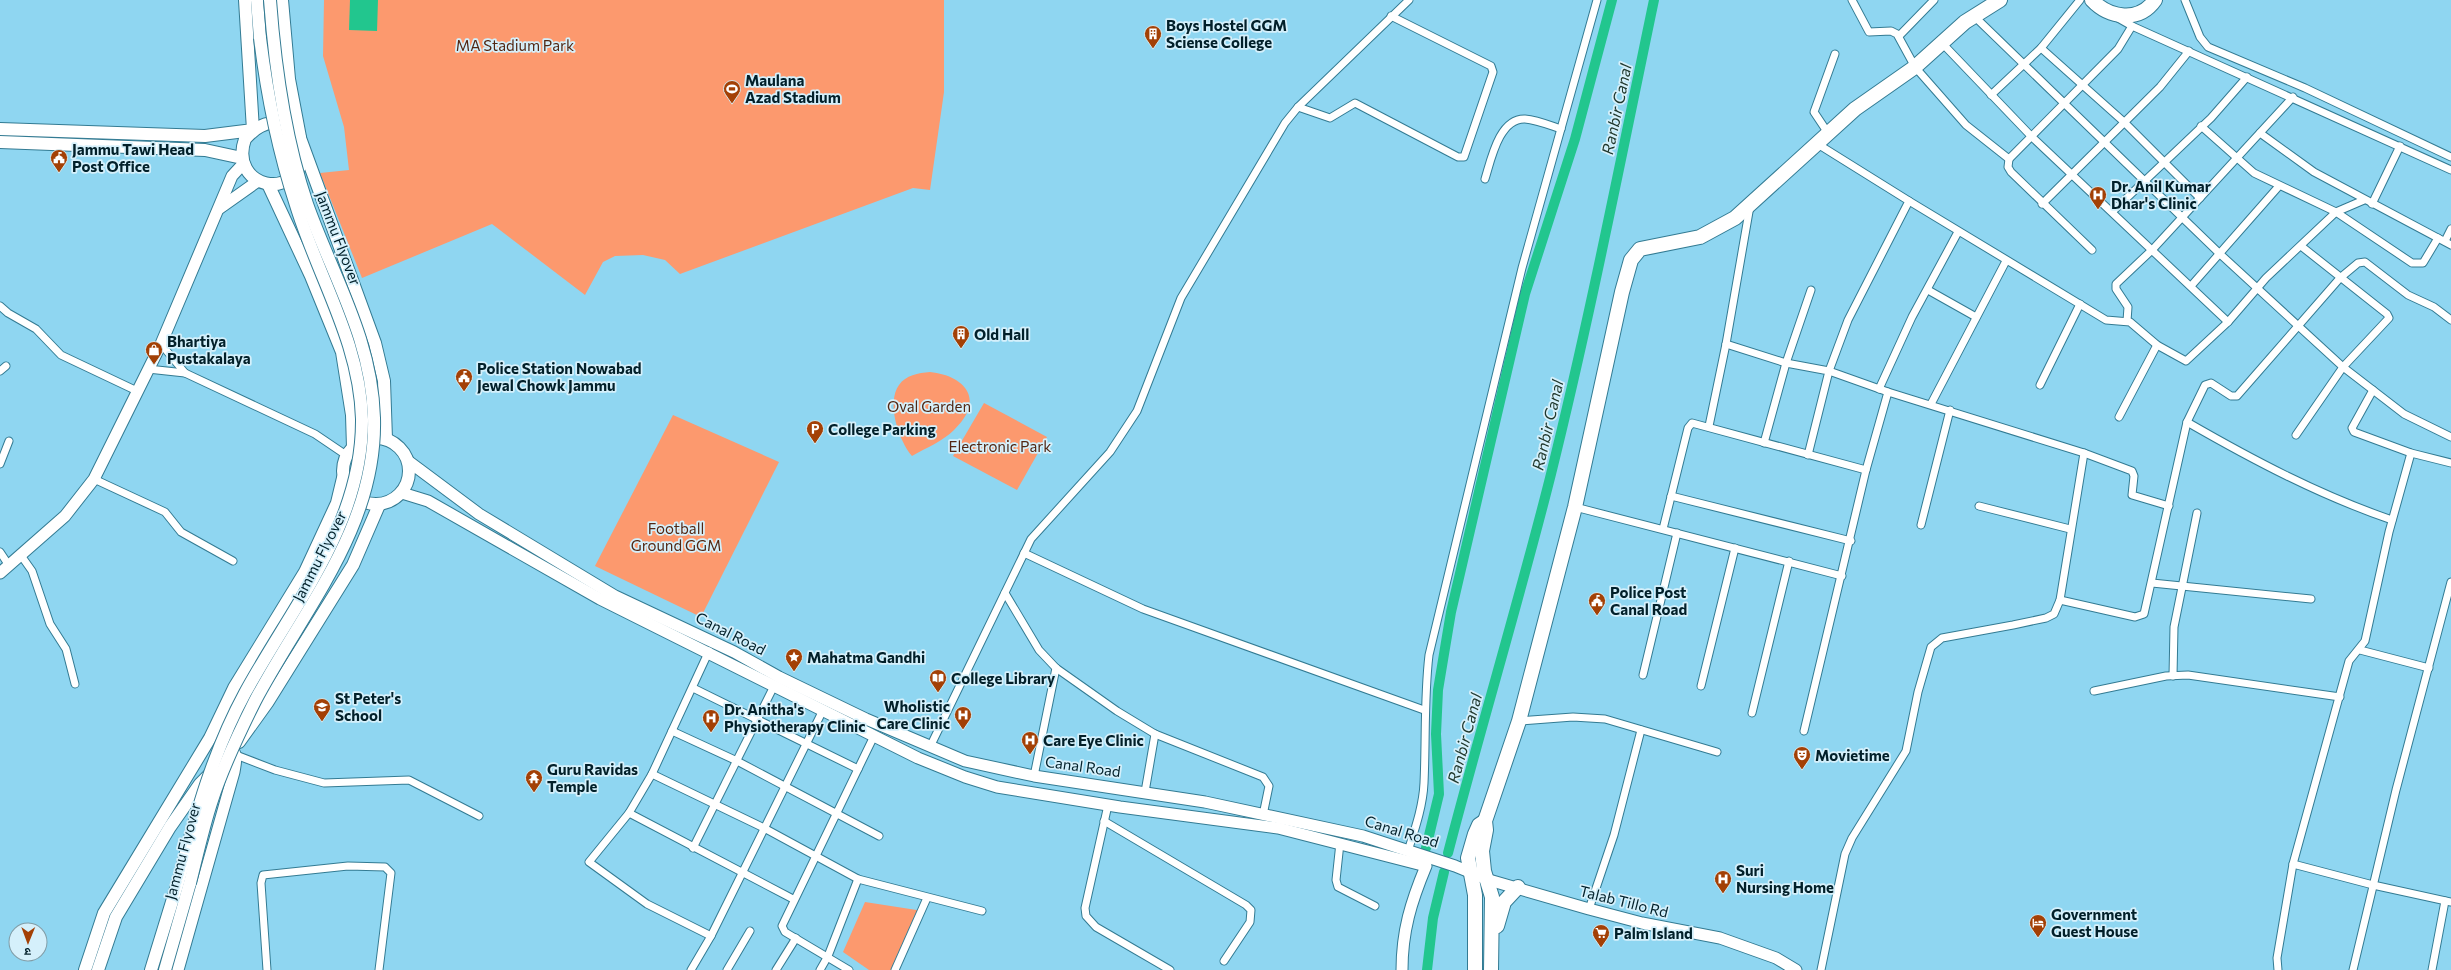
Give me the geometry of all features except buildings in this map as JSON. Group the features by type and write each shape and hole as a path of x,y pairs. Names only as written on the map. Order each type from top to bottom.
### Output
{"highway":[{"path":"1491,970 1490,944 1492,897 1482,860 1486,830 1485,821 1519,721 1575,507 1622,292 1631,260 1640,249 1700,237 1724,226 1750,206 1816,143 1825,129 1915,67 1941,42 1974,16 2000,0"},
{"path":"2089,0 2114,15 2127,16 2141,12 2155,0"},
{"path":"1475,970 1472,876 1468,858 1479,825 1485,821"},
{"path":"1490,944 1504,902 1518,887"}],"main road":[{"path":"244,0 253,130"},
{"name":"Jammu Flyover","path":"151,970 173,901 199,801 218,749 245,693 316,576 338,533 351,497 360,455 362,420 359,384 352,349 296,206 268,98 260,38 257,0"},
{"name":"Jammu Flyover","path":"165,970 211,802 229,754 257,698 327,581 350,536 366,494 372,454 374,420 372,382 364,346 307,203 280,97 270,0"},
{"path":"282,0 287,65 300,138 374,343 384,381 386,439"},
{"path":"85,970 104,913 210,738 234,688 305,572 337,503 343,478 343,466 350,451 350,400 342,352 311,276 263,183 247,172 243,161 245,139 253,130 263,124 277,123 290,128 300,138"},
{"path":"0,129 205,136 253,130"},
{"path":"0,142 206,150 243,161"},
{"path":"220,208 263,183 284,182 298,172 303,162 304,151"},
{"path":"3,568 65,516 94,479 161,344 220,208 232,176 243,161"},
{"path":"343,478 347,489 356,498 367,504 379,505 392,501 402,493 410,472 408,461 403,452 386,439 368,438 350,451"},
{"name":"Canal Road","path":"408,461 479,514 615,596 714,643 779,677 930,747 982,766 1034,776 1205,802 1363,836 1408,851 1472,876 1488,880"},
{"name":"Canal Road","path":"402,493 428,501 600,599 918,758 984,783 1108,805 1278,828 1426,866 1409,909 1402,947 1402,970"},
{"path":"98,970 116,917 170,827 200,784 235,752 267,703 353,565 372,525 379,505"},
{"path":"210,738 235,752"},
{"path":"178,970 234,772 235,752"},
{"name":"Talab Tillo Rd","path":"1488,880 1518,887 1589,909 1642,923 1720,938 1776,958 1796,970"}],"street":[{"path":"930,747 1031,539 1044,522 1115,446 1137,411 1181,298 1285,123 1298,107 1390,16 1409,0"},
{"path":"1408,851 1421,806 1424,783 1424,710 1429,655 1522,268 1597,0"},
{"path":"1852,0 1870,32 1891,31 1900,38 1915,67 1966,125 2009,159"},
{"path":"1900,38 1934,0"},
{"path":"1991,95 2089,0"},
{"path":"2185,0 2200,37 2208,47 2305,88 2451,157"},
{"path":"2114,15 2132,26 2247,76 2451,170"},
{"path":"1298,107 1330,118 1355,103 1458,157 1464,157 1493,72 1491,66 1390,16"},
{"path":"1974,16 2064,104 2183,216 2220,254 2343,367 2404,414 2451,436"},
{"path":"2092,250 2042,204 2011,172 2008,167 2009,159 2118,49 2132,26"},
{"path":"1941,42 2031,136 2153,249 2228,322"},
{"path":"2041,48 2124,122 2163,163 2200,198"},
{"path":"2042,204 2073,176 2104,142 2160,87 2189,51"},
{"path":"1825,129 1815,116 1814,111 1835,54"},
{"path":"2113,212 2144,180 2211,118 2247,76"},
{"path":"2128,321 2128,307 2116,289 2116,284 2153,249 2293,97"},
{"path":"1485,179 1500,136 1507,126 1524,119 1561,129"},
{"path":"2201,126 2254,173 2336,212 2412,263 2423,263 2445,241 2451,228"},
{"path":"2260,133 2314,172 2340,184 2364,200 2445,241"},
{"path":"1816,143 1958,232 2106,320 2128,321 2157,345 2186,361 2228,322 2256,288 2336,212 2364,200"},
{"path":"2372,204 2400,146"},
{"path":"2191,286 2279,186"},
{"path":"1808,455 1829,371 1848,320 1909,201"},
{"path":"1709,426 1726,344 1750,206"},
{"path":"1879,389 1912,317 1928,290 1958,232"},
{"path":"2296,435 2343,367 2389,318 2387,314 2301,246"},
{"path":"1931,404 2006,261"},
{"path":"2060,600 2140,617 2146,610 2187,422 2205,385 2211,383 2231,396 2237,396 2340,278 2358,263 2365,262 2408,295 2434,307 2451,320"},
{"path":"1764,443 1786,363 1811,290"},
{"path":"1928,290 1976,317"},
{"path":"2040,385 2080,304"},
{"path":"0,306 8,313 36,329 60,355 137,391"},
{"path":"161,344 185,372"},
{"path":"1726,344 1786,363 1829,371 1888,392 1950,410 2132,471 2134,476 2132,495 2169,506"},
{"path":"2119,417 2157,345"},
{"path":"0,372 6,366"},
{"path":"148,370 185,372 350,451"},
{"path":"2373,390 2353,431 2411,453 2451,463"},
{"path":"1804,731 1866,470 1888,392"},
{"path":"1921,525 1950,410"},
{"path":"1663,529 1688,428 1695,422 1764,443 1866,470"},
{"path":"2187,422 2302,484 2341,502 2392,520"},
{"path":"0,464 9,441"},
{"path":"2278,970 2277,958 2293,864 2350,658 2360,650 2365,641 2392,520 2411,453"},
{"path":"1821,970 1845,854 1852,838 1903,759 1910,740 1918,692 1928,652 1936,642 1942,638 2046,618 2054,614 2060,600 2070,528 2084,454"},
{"path":"94,479 165,512 181,532 233,562"},
{"path":"1671,496 1850,541"},
{"path":"1980,506 2070,528"},
{"path":"1575,507 1789,561 1842,576"},
{"path":"2173,676 2174,627 2197,513"},
{"path":"1643,675 1677,533"},
{"path":"1701,686 1735,548"},
{"path":"0,552 3,568"},
{"path":"1024,553 1143,609 1424,710"},
{"path":"20,554 34,574 40,598 50,624 66,649 75,684"},
{"path":"1752,713 1789,561"},
{"path":"2353,970 2373,885 2451,582"},
{"path":"2152,583 2311,599"},
{"path":"1005,594 1039,650 1056,668 1117,711 1155,734 1263,777 1269,786 1263,815"},
{"path":"711,936 647,904 589,862 629,813 652,774 714,643"},
{"path":"2360,650 2429,668"},
{"path":"1034,776 1056,668"},
{"path":"2094,691 2173,676 2204,676 2340,697"},
{"path":"693,848 774,686"},
{"path":"693,688 756,721 858,769"},
{"path":"691,970 711,936 823,710"},
{"path":"1519,721 1591,717 1718,752"},
{"path":"672,730 737,761 879,836"},
{"path":"1589,909 1614,835 1641,730"},
{"path":"1145,792 1155,734"},
{"path":"849,970 828,956 785,932 782,926 793,899 874,736"},
{"path":"235,752 275,770 319,783 408,780 479,816"},
{"path":"652,774 764,828 858,879 982,911"},
{"path":"1108,805 1085,908 1086,916 1096,927 1170,970"},
{"path":"629,813 693,848 793,899"},
{"path":"1104,821 1246,905 1250,910 1250,922 1224,961"},
{"path":"1340,843 1336,880 1338,887 1375,906"},
{"path":"2293,864 2373,885 2448,902 2432,970"},
{"path":"267,970 261,883 263,876 361,865 385,867 391,873 379,970"},
{"path":"820,970 828,956 858,879"},
{"path":"895,970 927,898"},
{"path":"727,970 750,931"},
{"path":"776,970 796,938"}],"green space":[{"name":"MA Stadium Park","path":"324,0 944,0 944,92 930,190 913,188 680,274 665,260 643,255 615,256 603,262 585,295 492,224 362,278 320,173 349,170 344,127 323,56"},
{"name":"Oval Garden","path":"930,372 943,374 962,384 968,392 970,400 969,409 963,419 950,434 912,456 903,441 896,422 894,411 895,393 899,385 905,379 917,374"},
{"name":"Electronic Park","path":"984,403 1047,437 1017,490 953,456"},
{"name":"Football Ground GGM","path":"673,415 779,462 701,617 595,566"},
{"path":"865,902 923,911 899,970 869,970 843,952"}],"shaded area":[{"path":"350,0 378,0 377,31 349,30"}],"waterway":[{"name":"Ranbir Canal","path":"1426,848 1439,794 1436,734 1438,690 1451,612 1525,294 1575,139 1612,0"},
{"name":"Ranbir Canal","path":"1448,853 1551,474 1605,237 1654,0"},
{"name":"Ranbir Canal","path":"1427,970 1433,918 1444,872"}],"place":[{"name":"Boys Hostel GGM Sciense College","path":"1153,49"},
{"name":"Maulana Azad Stadium","path":"732,104"},
{"name":"Jammu Tawi Head Post Office","path":"59,173"},
{"name":"Dr. Anil Kumar Dhar's Clinic","path":"2098,210"},
{"name":"Old Hall","path":"961,349"},
{"name":"Bhartiya Pustakalaya","path":"154,365"},
{"name":"Police Station Nowabad Jewal Chowk Jammu","path":"464,392"},
{"name":"College Parking","path":"815,444"},
{"name":"Police Post Canal Road","path":"1597,616"},
{"name":"Mahatma Gandhi","path":"794,672"},
{"name":"College Library","path":"938,693"},
{"name":"St Peter's School","path":"322,722"},
{"name":"Wholistic Care Clinic","path":"963,730"},
{"name":"Dr. Anitha's Physiotherapy Clinic","path":"711,733"},
{"name":"Care Eye Clinic","path":"1030,755"},
{"name":"Movietime","path":"1802,770"},
{"name":"Guru Ravidas Temple","path":"534,793"},
{"name":"Suri Nursing Home","path":"1723,894"},
{"name":"Government Guest House","path":"2038,938"},
{"name":"Palm Island","path":"1601,948"}]}
